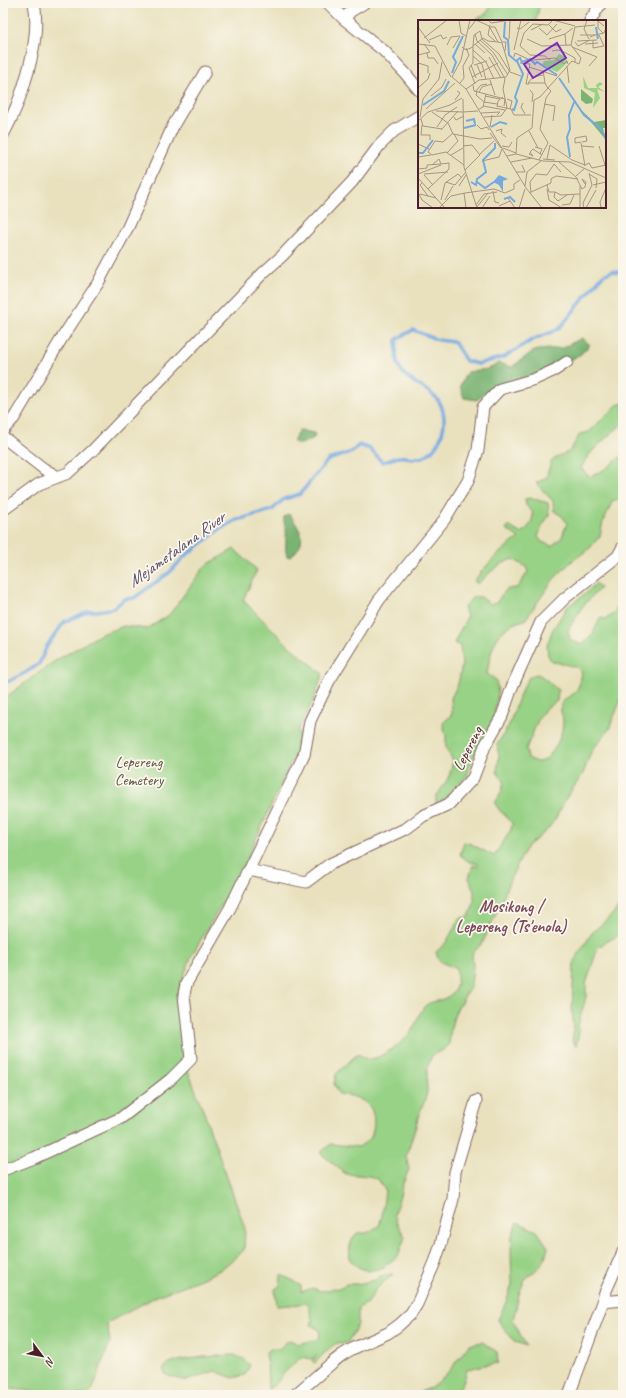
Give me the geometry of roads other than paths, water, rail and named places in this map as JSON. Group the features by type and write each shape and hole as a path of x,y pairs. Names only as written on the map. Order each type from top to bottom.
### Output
{"street":[{"path":"3,135 19,100 32,56 35,24 34,3"},
{"path":"328,3 344,20 384,51 406,72 418,89"},
{"path":"344,20 351,11 364,3"},
{"path":"591,20 601,3"},
{"path":"3,430 14,418 62,338 98,283 128,227 174,124 205,72"},
{"path":"3,510 39,484 68,473 93,450 352,182 378,146 394,131 418,117"},
{"path":"3,1170 34,1158 121,1118 171,1079 191,1059 184,995 186,984 230,908 264,840 304,754 310,721 329,682 379,600 444,520 468,481 478,450 483,407 500,390 535,379 555,370 567,362"},
{"path":"3,436 44,469 58,477"},
{"name":"Lepereng","path":"248,870 306,882 330,864 407,828 423,816 449,804 473,778 486,746 502,716 512,687 542,622 565,598 618,556 623,547"},
{"path":"295,1395 333,1362 352,1349 388,1333 411,1314 417,1304 435,1262 441,1244 453,1199 455,1172 476,1100"},
{"path":"570,1395 603,1302 604,1294 623,1252"},
{"path":"603,1302 623,1300"}],"waterway":[{"name":"Mejametalana River","path":"3,684 39,664 47,646 64,622 89,611 114,608 124,599 134,598 170,572 185,556 220,529 237,520 272,510 284,499 300,494 328,460 352,452 359,445 370,449 382,462 399,457 420,458 431,452 441,437 444,419 443,410 433,395 411,380 401,370 396,357 397,339 413,330 438,340 454,342 466,361 478,364 504,357 532,340 559,329 603,275 613,271 623,273"}],"district":[{"name":"Mosikong / Lepereng (Ts'enola)","path":"511,916"}],"park label":[{"name":"Lepereng Cemetery","path":"139,770"}]}
